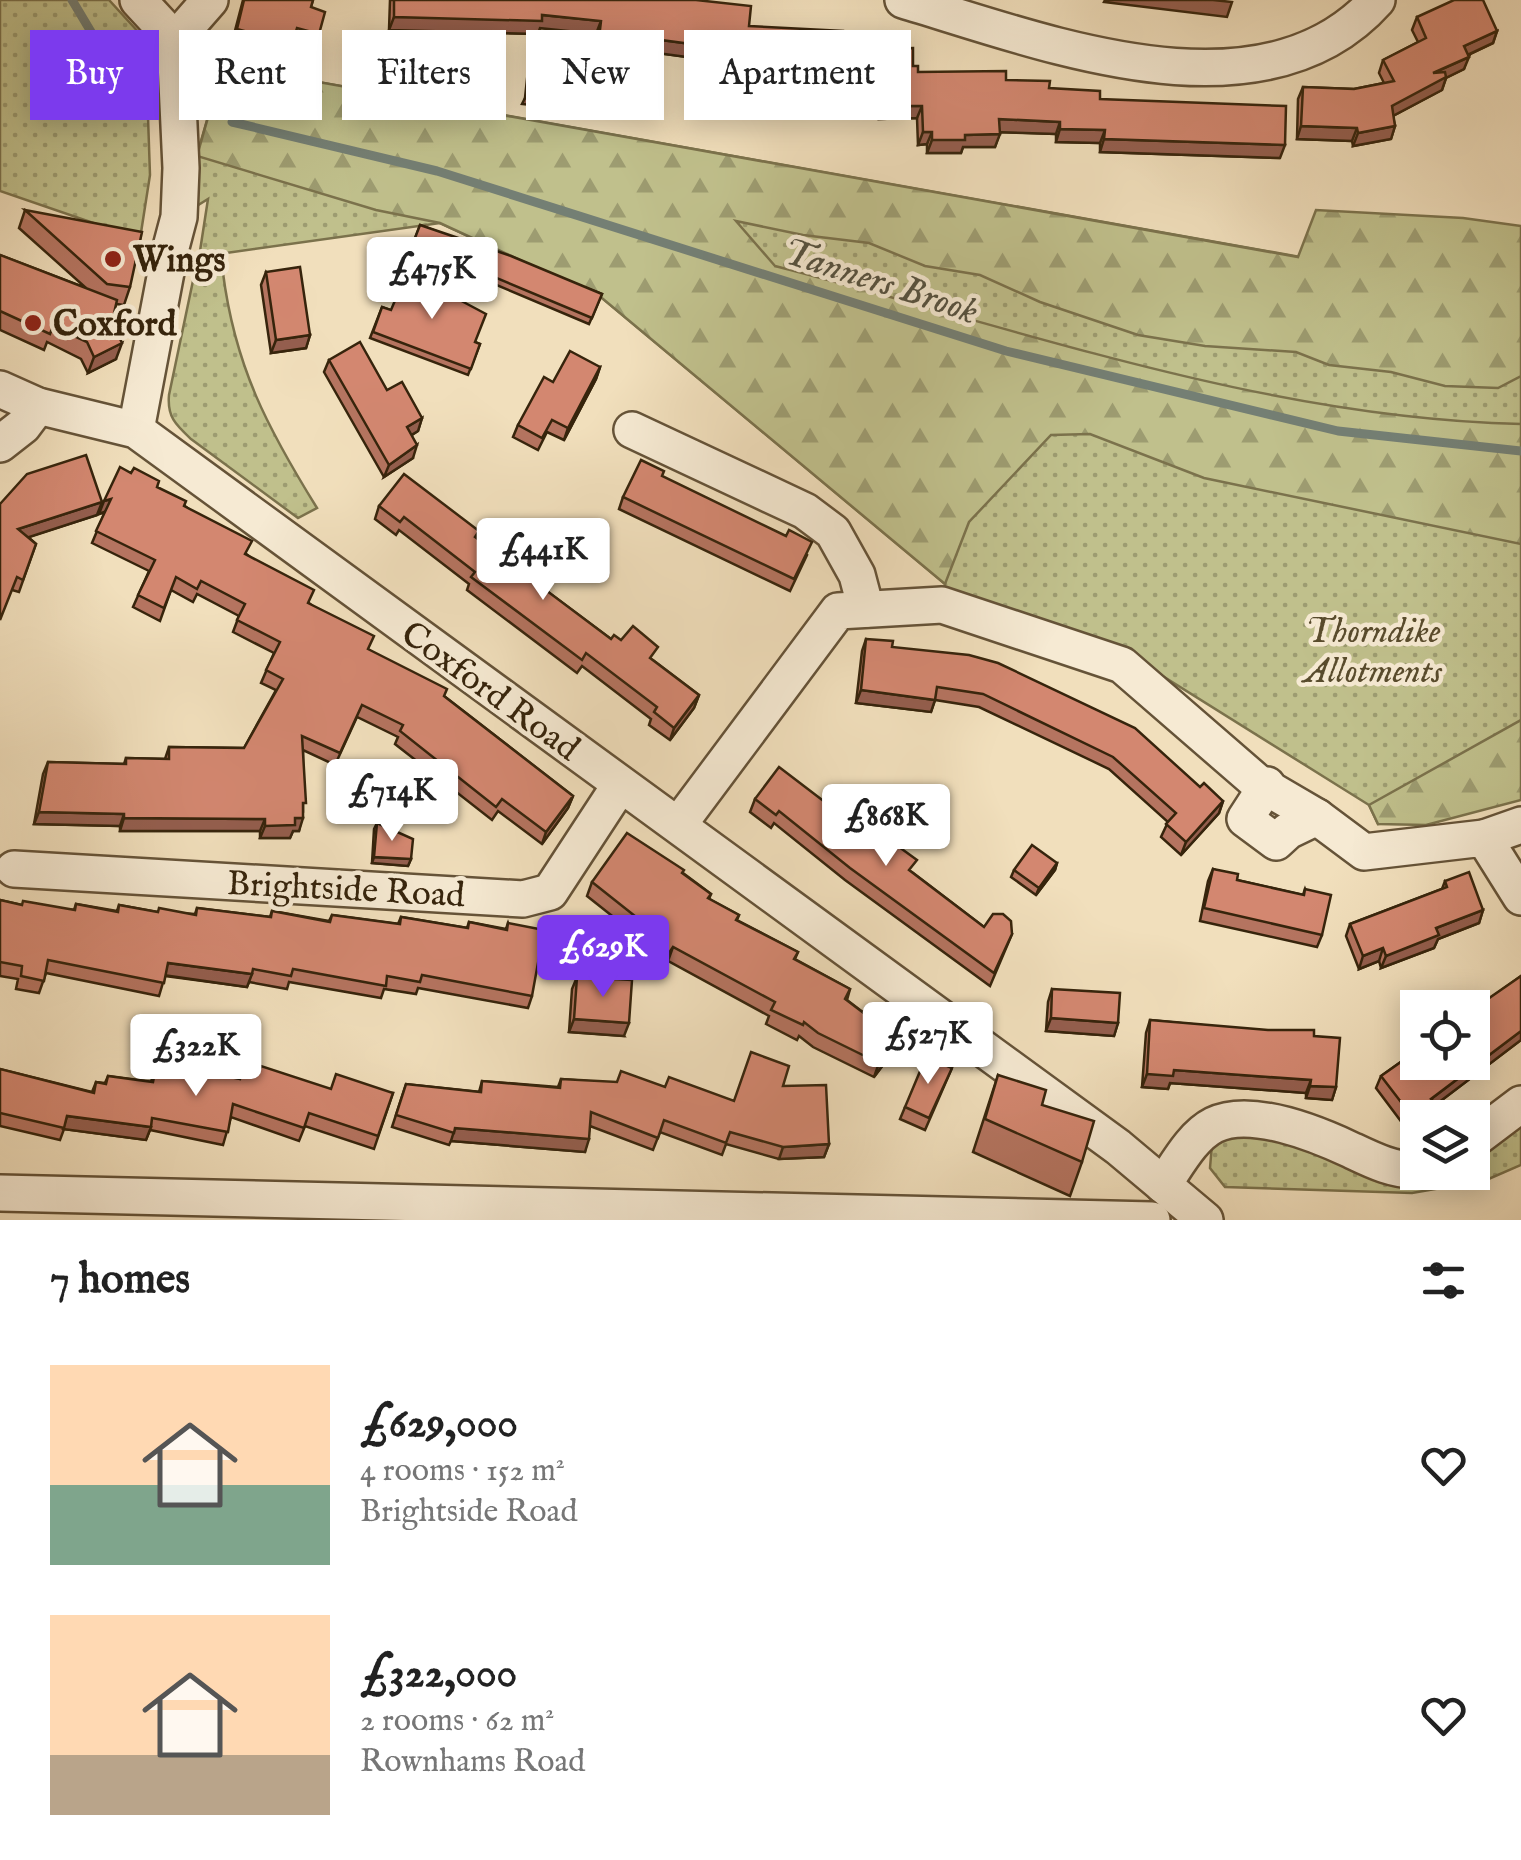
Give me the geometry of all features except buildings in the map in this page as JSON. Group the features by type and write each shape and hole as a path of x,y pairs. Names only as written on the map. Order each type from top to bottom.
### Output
{"street":[{"path":"0,389 38,406 136,430 180,217 179,72 175,40 138,0"},
{"path":"175,40 210,0"},
{"path":"904,0 1111,60 1216,67 1278,60 1293,54 1347,31 1378,0"},
{"path":"0,444 23,426 38,406"},
{"name":"Coxford Road","path":"136,430 1102,1135 1206,1220"},
{"path":"632,430 804,511 834,532 857,575 866,609"},
{"path":"678,824 838,611 942,606 1122,665 1267,786 1245,818 1276,842 1288,830 1317,817 1364,852 1484,838 1521,825"},
{"name":"Brightside Road","path":"14,869 523,899 550,892 620,784"},
{"path":"1484,838 1521,897"},
{"path":"1490,1127 1521,1104"},
{"path":"1163,1185 1200,1136 1229,1121 1300,1129 1400,1169"},
{"path":"0,1193 251,1210 1152,1220"}],"green space":[{"path":"0,0 109,0 136,30 30,30 30,120 148,120 150,175 140,239 0,191"},
{"name":"Thorndike Allotments","path":"322,83 342,86 342,120 506,120 506,115 1390,273 1521,287 1521,798 1378,824 1369,805 1132,657 944,592 945,584 602,298 440,223 212,255 200,251 208,199 179,217 207,120 322,120"},
{"path":"322,83 342,86 342,120 506,120 506,116 1298,257 1316,210 1463,218 1521,226 1521,376 1498,388 1445,386 1391,372 1329,365 1296,352 1205,346 1138,335 1040,302 980,275 925,266 869,243 736,221 775,266 1144,366 1331,406 1425,418 1521,424 1521,544 1204,478 1090,434 1051,435 969,522 945,584 602,298 440,223 376,210 197,156 207,120 322,120"},
{"path":"223,273 236,338 256,396 317,508 298,518 191,439 171,415 169,395 194,276"},
{"path":"1521,720 1521,800 1426,825 1378,824 1369,805"},
{"path":"1521,1120 1521,1165 1490,1178 1490,1144"},
{"path":"1265,1133 1400,1178 1400,1190 1429,1190 1412,1193 1225,1187 1210,1168 1212,1144 1218,1137"}],"waterway":[{"name":"Tanners Brook","path":"72,0 90,30"},
{"name":"Tanners Brook","path":"232,122 437,171 1006,351 1338,431 1521,451"}],"place":[{"name":"Wings","path":"113,259"},
{"name":"Coxford","path":"33,323"}]}
